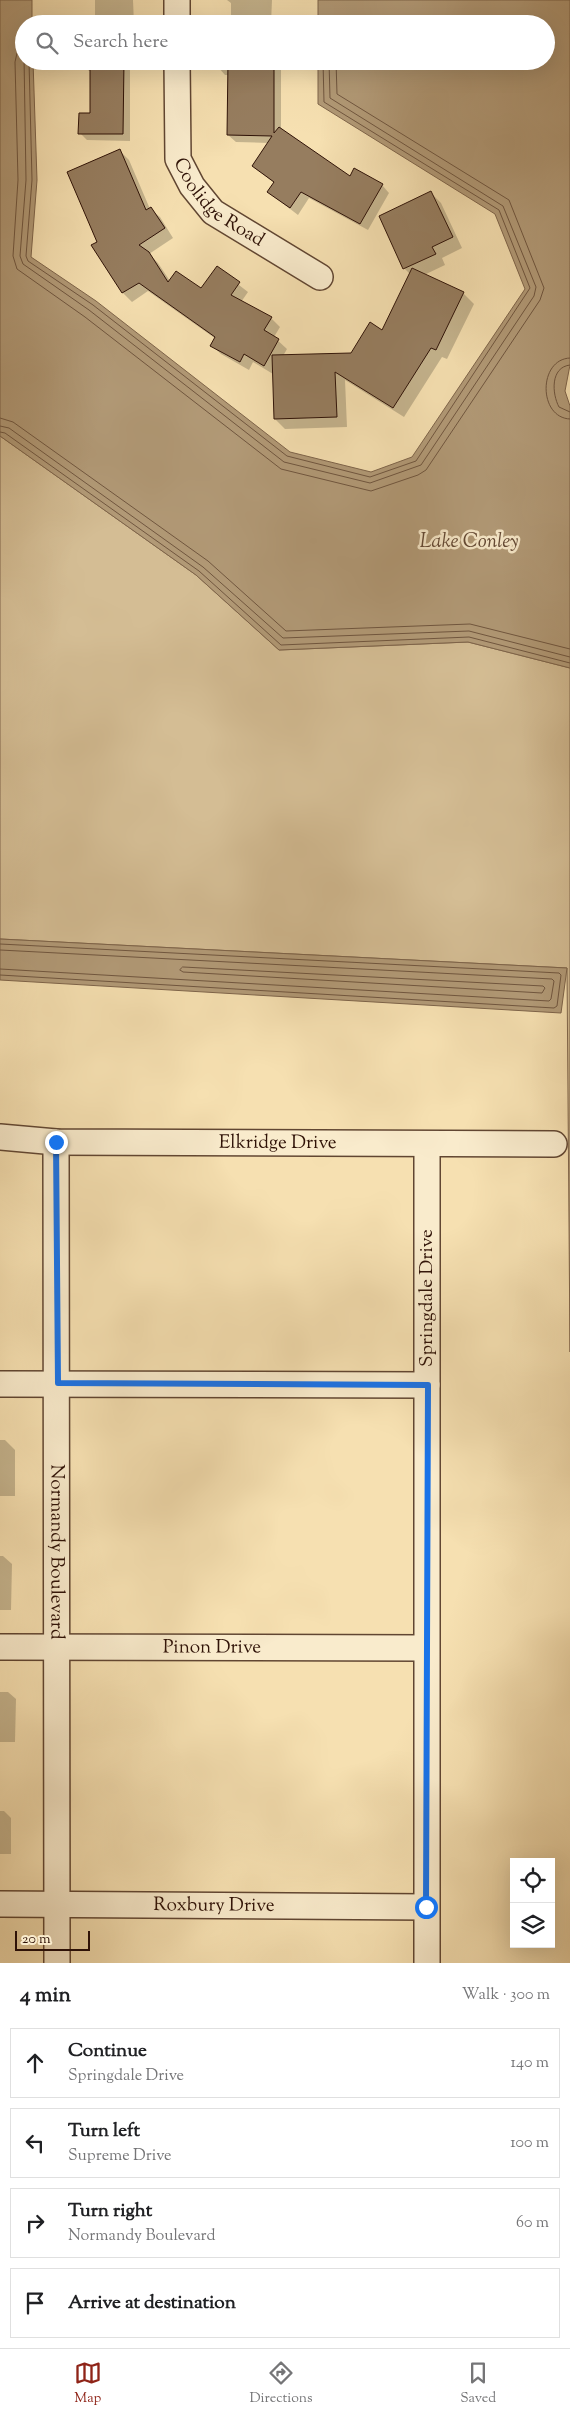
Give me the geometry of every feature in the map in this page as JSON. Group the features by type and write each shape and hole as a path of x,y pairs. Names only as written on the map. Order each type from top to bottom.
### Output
{"street":[{"path":"177,0 177,15"},
{"name":"Coolidge Road","path":"178,70 178,158 192,186 213,212 320,277"},
{"name":"Elkridge Drive","path":"0,1137 56,1142 554,1144"},
{"name":"Normandy Boulevard","path":"56,1142 58,1383 56,1647 57,1963"},
{"name":"Springdale Drive","path":"427,1144 427,1963"},
{"path":"0,1384 428,1385"},
{"name":"Pinon Drive","path":"0,1647 426,1648"},
{"name":"Roxbury Drive","path":"0,1904 426,1907"}],"shaded area":[{"path":"0,436 196,575 279,650 468,642 570,668 570,1352 567,968 0,939"}],"water":[{"name":"Lake Conley","path":"0,0 32,0 32,15 15,15 15,70 33,70 37,180 31,257 96,301 290,452 371,472 412,457 525,289 495,214 318,104 318,70 555,70 555,15 318,15 318,0 570,0 570,365 565,391 570,406 570,668 468,642 279,650 196,575 0,436"},
{"path":"0,939 567,968 561,1013 0,980"}],"building":[{"path":"90,70 124,70 123,134 78,134 79,113 90,113"},
{"path":"228,70 274,70 274,133 279,127 350,176 354,168 383,184 360,224 301,192 290,208 267,192 274,182 252,166 272,136 227,135"},
{"path":"120,149 146,210 151,207 165,228 139,245 149,252 168,282 176,271 201,288 217,266 240,282 231,295 272,317 264,330 279,339 264,366 244,354 240,362 210,346 215,337 139,283 122,293 91,245 97,242 67,172"},
{"path":"431,191 453,237 432,247 436,254 403,269 379,216"},
{"path":"412,268 464,292 436,350 431,348 393,408 335,372 337,417 274,419 272,355 351,353 370,322 382,330"}],"route":[{"path":"56,1142 58,1383 428,1385 426,1907"}]}
